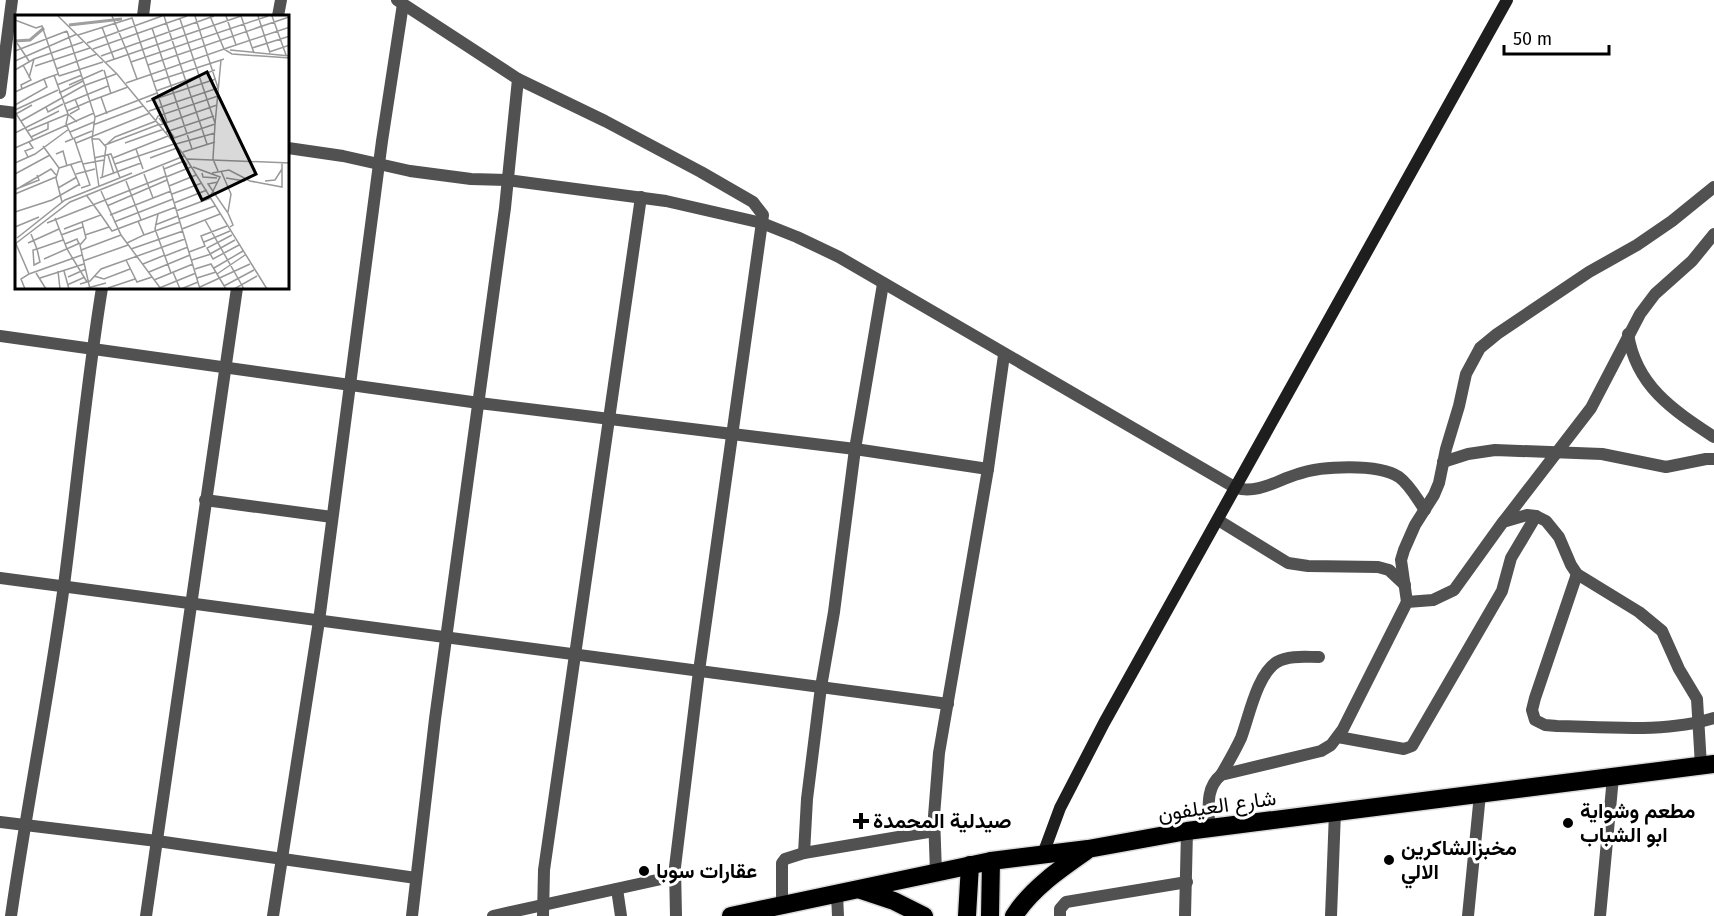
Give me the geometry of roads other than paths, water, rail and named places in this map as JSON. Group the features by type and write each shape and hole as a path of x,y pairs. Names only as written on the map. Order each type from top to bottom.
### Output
{"highway":[{"name":"شارع العيلفون","path":"731,916 772,910 991,861 1088,849 1209,828 1708,765"},
{"path":"1014,916 1038,888 1088,849"},
{"path":"990,916 991,861"},
{"path":"967,916 970,865"},
{"path":"860,890 894,901 924,916"}],"street":[{"path":"0,93 12,0"},
{"path":"142,15 145,0"},
{"path":"278,15 280,0"},
{"path":"1044,854 1060,808 1104,723 1507,0"},
{"path":"273,916 319,621 400,2 518,79 605,121 701,172 753,202 763,215 699,671 675,876 676,916"},
{"path":"412,916 479,403 518,79"},
{"path":"0,111 15,113"},
{"path":"290,148 410,171 485,180 507,180 641,197 762,223 839,257 1236,488 1254,490 1311,471 1370,468 1391,473 1400,478 1425,510"},
{"path":"1221,775 1321,751 1331,746 1338,737 1407,602 1401,560 1415,525 1439,483 1460,406 1466,374 1480,348 1589,272 1637,245 1714,187"},
{"path":"542,911 544,870 641,197"},
{"path":"1407,602 1432,600 1454,590 1591,408 1628,333 1640,314 1655,294 1692,261 1714,234"},
{"path":"804,853 807,799 821,687 834,612 855,449 883,284"},
{"path":"11,916 63,586 85,422 92,348 102,290"},
{"path":"146,916 237,290"},
{"path":"1628,333 1636,366 1646,381 1657,393 1714,437"},
{"path":"0,336 479,403 855,449 988,469"},
{"path":"936,873 934,831 939,753 988,469 1004,355"},
{"path":"1443,462 1468,454 1495,450 1602,454 1666,468 1714,459"},
{"path":"205,500 332,517"},
{"path":"1503,522 1520,516 1536,516 1553,527 1577,574 1639,612 1662,631 1679,669 1697,699 1708,765"},
{"path":"1338,737 1404,749 1412,746 1502,591 1511,558 1536,516"},
{"path":"1218,520 1288,563 1308,566 1378,567 1389,570 1405,585"},
{"path":"1577,574 1534,698 1532,710 1536,720 1545,725 1557,726 1666,726 1700,723 1714,718"},
{"path":"0,578 948,704"},
{"path":"1209,828 1209,793 1239,741 1262,681 1277,662 1290,657 1319,657"},
{"path":"1600,916 1613,777"},
{"path":"1468,916 1480,794"},
{"path":"1331,916 1335,812"},
{"path":"0,822 157,841 416,878"},
{"path":"772,910 782,863 785,859 804,853 934,831"},
{"path":"1185,916 1187,831"},
{"path":"501,915 542,911 617,888 675,876"},
{"path":"1060,916 1060,909 1066,902 1187,882"},
{"path":"617,888 621,916"},
{"path":"837,895 838,916"}],"place":[{"name":"صيدلية المحمدة","path":"861,821"},
{"name":"مطعم وشواية ابو الشباب","path":"1568,823"},
{"name":"مخبزالشاكرين الالي","path":"1389,860"},
{"name":"عقارات سوبا","path":"644,871"}]}
